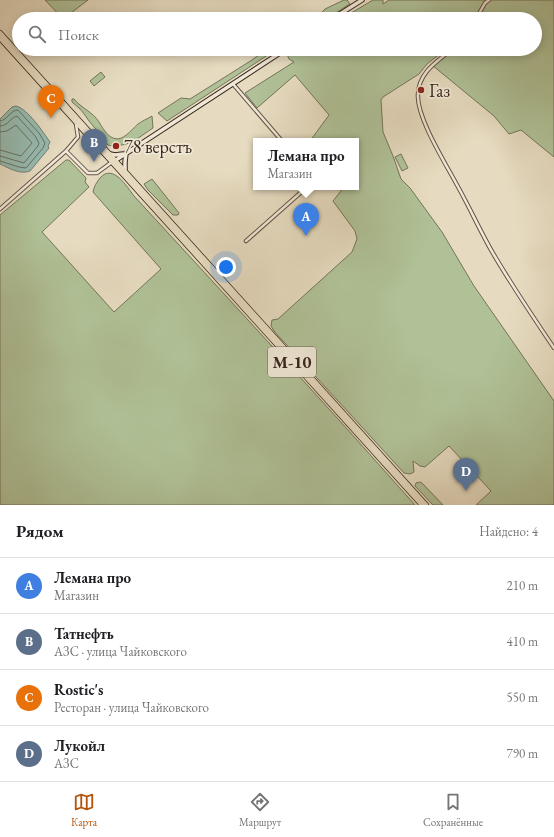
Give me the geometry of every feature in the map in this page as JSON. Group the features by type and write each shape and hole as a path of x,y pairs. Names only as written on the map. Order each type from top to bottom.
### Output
{"highway":[{"name":"М-10","path":"0,33 12,46"},
{"name":"М-10","path":"0,38 12,51"},
{"name":"М-10","path":"16,56 113,161 422,505"},
{"name":"М-10","path":"21,56 113,161 125,172 426,505"}],"street":[{"path":"343,12 362,0"},
{"path":"480,12 485,3 489,0"},
{"path":"66,151 88,173 97,173 113,161 275,56"},
{"path":"444,56 424,74 420,82 418,100 425,122 440,154 494,255 554,348"},
{"path":"233,84 279,138"},
{"path":"0,209 66,151 78,137 78,130 75,121"},
{"path":"108,154 118,155 126,153"},
{"path":"125,172 126,153"},
{"path":"246,241 304,190"}],"green space":[{"path":"45,0 88,0 72,12 56,12"},
{"path":"344,0 347,0 350,4 337,12 322,12 325,9"},
{"path":"373,0 383,0 383,4 389,0 554,0 554,157 521,130 509,134 494,116 432,65 443,56 542,56 542,12 353,12"},
{"path":"257,56 266,56 167,121 158,113 181,98 190,99"},
{"path":"288,56 437,56 427,64 419,74 383,97 381,100 383,132 401,179 410,188 442,232 474,286 554,401 554,505 476,505 491,491 449,446 425,467 420,466 413,461 414,472 410,474 404,473 271,326 272,320 278,319 352,252 357,239 355,231 333,201 342,190 359,190 359,138 312,138 329,115 295,75 257,108 245,93 294,62 289,59"},
{"path":"101,72 105,77 94,86 90,81"},
{"path":"72,99 94,115 107,133 113,138 117,139 123,137 138,124 152,116 153,128 127,144 110,146 105,142 78,107 72,102"},
{"path":"401,154 408,168 402,171 395,157"},
{"path":"66,160 69,160 86,178 85,182 89,187 42,232 114,312 161,269 93,192 100,178 105,174 110,173 124,182 134,196 415,505 0,505 0,215"},
{"path":"152,179 179,213 178,215 173,215 148,190 144,184"},
{"path":"420,482 443,505 433,505 415,486 416,483"}],"water":[{"path":"16,106 21,108 30,116 50,142 48,146 49,148 30,171 26,172 15,170 0,164 0,119 12,107"}],"place":[{"name":"Газ","path":"421,90"},
{"name":"Rostic's","path":"51,118"},
{"name":"78 верстъ","path":"116,146"},
{"name":"Татнефть","path":"94,162"},
{"name":"Лемана про","path":"306,236"},
{"name":"Лукойл","path":"466,491"}]}
